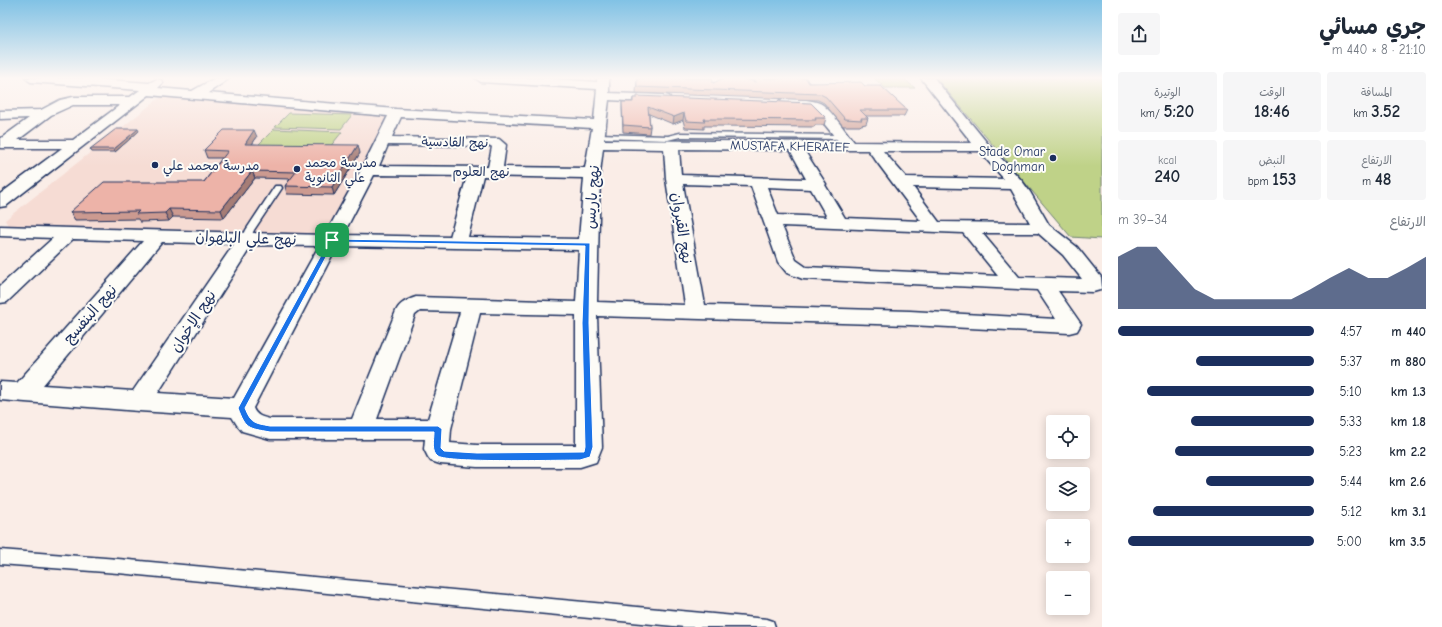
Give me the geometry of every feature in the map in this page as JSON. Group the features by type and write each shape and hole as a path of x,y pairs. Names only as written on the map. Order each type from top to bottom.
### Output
{"street":[{"path":"2,144 44,114 56,107"},
{"path":"0,202 125,107"},
{"path":"332,107 396,113 600,111 623,107"},
{"path":"587,107 600,111"},
{"path":"818,107 846,142"},
{"path":"757,182 787,262 794,269 803,273 1042,283 1090,287 1095,284 1070,250 1042,228 1016,184 951,107"},
{"path":"586,109 600,111"},
{"name":"MUSTAFA KHERAIEF","path":"600,111 670,145 794,145 846,142 872,146 983,147"},
{"name":"نهج باريس","path":"438,429 437,449 440,453 444,454 477,456 580,456 587,454 589,447 586,308 588,245 592,173 600,111"},
{"path":"241,408 369,170 396,113"},
{"path":"0,115 44,114"},
{"name":"نهج القادسية","path":"383,141 494,142 499,145 495,171"},
{"path":"2,144 76,144"},
{"name":"نهج القيروان","path":"670,145 674,179 696,311"},
{"path":"794,145 818,184 839,223"},
{"path":"872,146 934,227"},
{"name":"نهج العلوم","path":"369,170 592,173"},
{"path":"458,243 476,171"},
{"path":"674,179 818,184"},
{"path":"901,182 1016,184"},
{"path":"771,220 934,227 1042,228"},
{"path":"968,227 1013,282"},
{"name":"نهج علي البلهوان","path":"0,231 246,239 588,245"},
{"path":"0,297 69,233"},
{"name":"نهج البنفسج","path":"11,392 158,235"},
{"name":"نهج الإخوان","path":"139,402 246,239"},
{"path":"361,429 406,310 413,305 420,303 910,318 1068,326 1070,324 1068,320 1042,283"},
{"path":"241,408 247,422 256,426 270,429 438,429 472,304"},
{"path":"11,392 241,408"}],"lane":[{"path":"600,111 668,138 680,135 846,142"},
{"path":"246,239 250,230 278,188"},
{"path":"0,557 118,566 767,627"}],"shaded area":[{"path":"148,107 288,107 387,117 363,166 325,232 320,235 256,233 254,230 241,232 9,227 5,220"}],"green space":[{"name":"Stade Omar Doghman","path":"961,107 1102,107 1102,239 1071,237"},
{"path":"289,113 352,115 341,129 275,127"},
{"path":"274,129 342,132 329,148 258,145"}],"building":[{"path":"622,107 648,107 650,127 623,125"},
{"path":"649,107 815,107 826,118 815,118 816,120 704,119 705,122 686,121 684,113 674,117"},
{"path":"835,107 904,107 907,110 860,110 868,118 861,118 862,120 845,119"},
{"path":"116,129 138,129 114,149 90,149"},
{"path":"224,130 254,130 245,144 358,145 332,187 285,186 296,172 252,171 221,210 169,209 165,213 136,214 139,211 70,212 104,182 204,182 228,151 204,150"}],"place":[{"name":"Stade Omar Doghman","path":"1053,158"},
{"name":"مدرسة محمد علي","path":"155,165"},
{"name":"مدرسة محمد علي الثانوية","path":"297,169"}],"route":[{"path":"332,240 588,245 586,323 589,452 584,456 477,456 444,454 440,453 437,449 439,436 438,429 270,429 256,426 247,422 241,408 332,240"}]}
